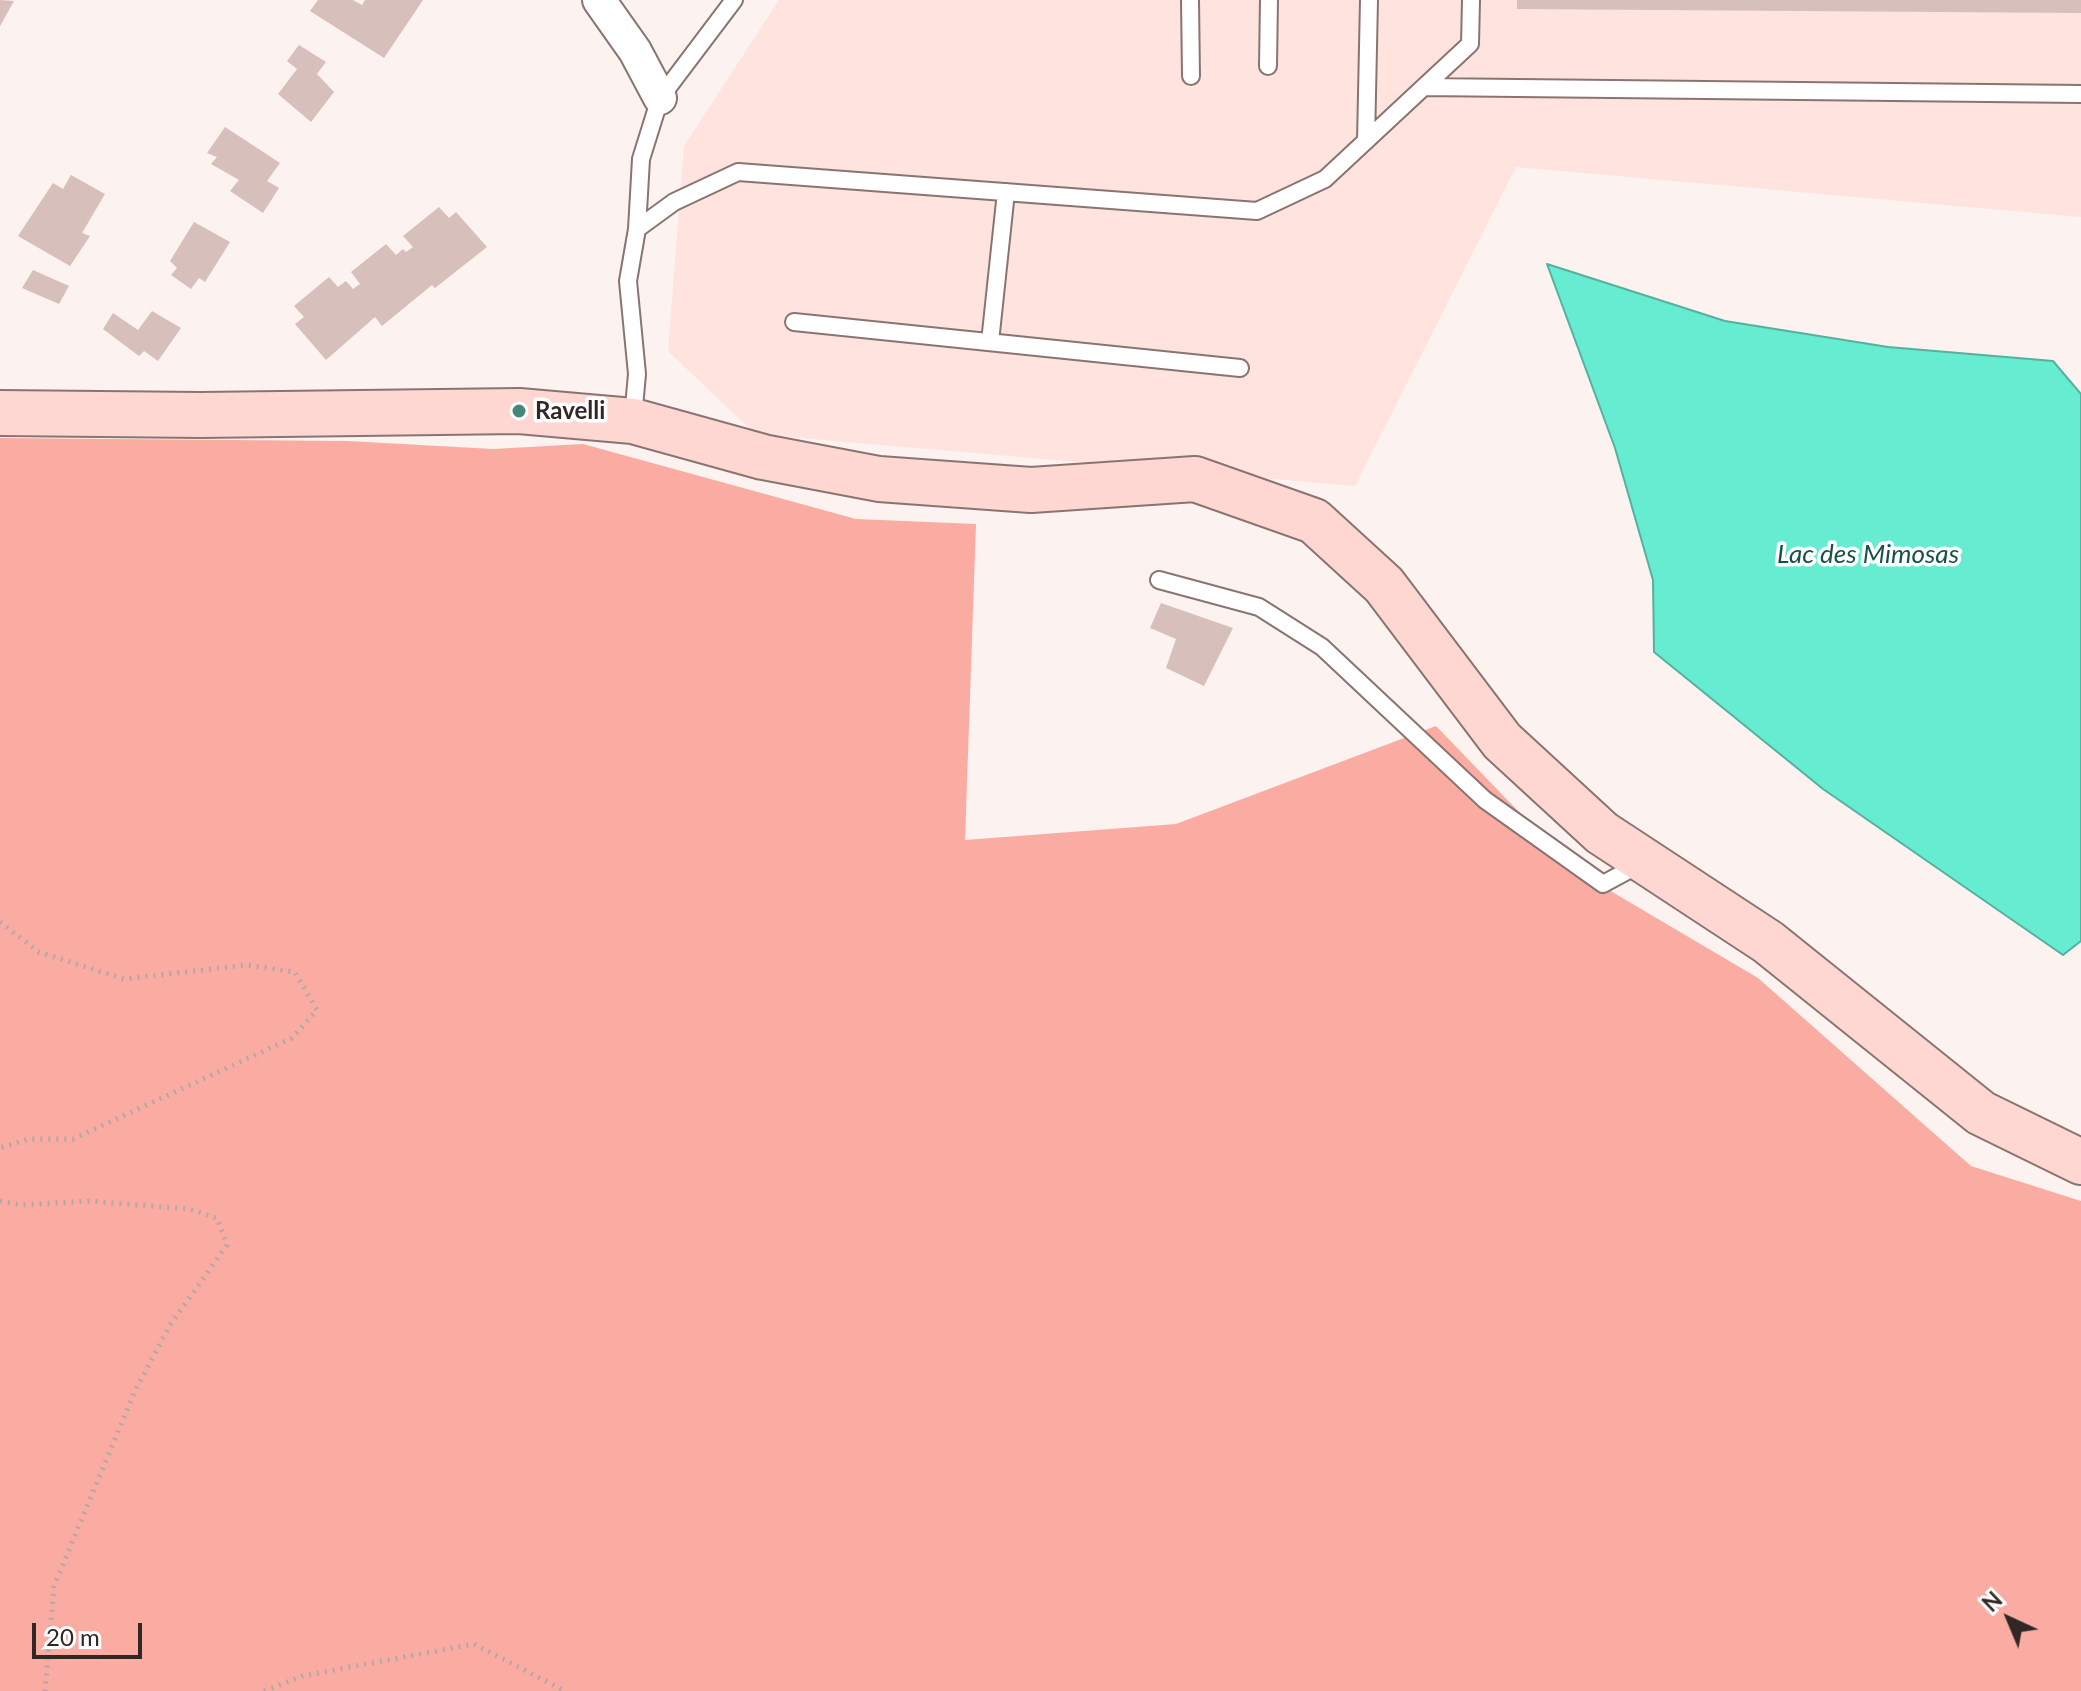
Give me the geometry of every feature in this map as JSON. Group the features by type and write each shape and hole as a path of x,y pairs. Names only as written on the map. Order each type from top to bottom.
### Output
{"main road":[{"path":"0,413 201,415 519,411 633,421 763,457 879,479 1031,490 1195,479 1314,521 1384,585 1502,741 1602,833 1768,942 1981,1113 2081,1162"}],"street":[{"path":"599,0 635,51 660,98"}],"lane":[{"path":"633,421 637,374 628,281 637,229 641,159 660,98 734,0"},
{"path":"1190,0 1191,76"},
{"path":"1268,66 1269,0"},
{"path":"1366,141 1369,0"},
{"path":"637,229 674,202 738,172 1257,211 1325,179 1470,44 1471,0"},
{"path":"1424,87 2081,94"},
{"path":"990,342 1006,192"},
{"path":"794,322 1240,368"},
{"path":"1159,580 1259,607 1322,647 1485,800 1603,884 1645,861"}],"path":[{"path":"0,922 39,952 124,979 247,965 295,972 317,1010 292,1038 73,1139 28,1139 0,1148"},
{"path":"0,1201 20,1205 90,1201 189,1209 217,1218 227,1245 170,1325 134,1393 54,1586 46,1683 48,1691"},
{"path":"264,1691 302,1676 474,1644 565,1691"}],"shaded area":[{"path":"779,0 2081,0 2081,217 1516,167 1355,486 755,434 668,351 684,146"},
{"path":"0,438 348,441 493,449 583,444 856,519 976,524 965,840 1176,824 1436,726 1575,870 1758,978 1971,1166 2081,1201 2081,1691 0,1691"}],"water":[{"name":"Lac des Mimosas","path":"1547,264 1725,321 1888,347 2053,361 2081,394 2081,941 2063,955 1823,789 1654,652 1653,580 1615,448"}],"building":[{"path":"0,0 14,1 0,26"},
{"path":"318,0 353,0 362,5 365,0 423,0 384,58 310,11"},
{"path":"1517,0 2081,0 2081,13 1517,9"},
{"path":"299,45 326,62 317,74 334,92 311,122 278,94 297,69 287,61"},
{"path":"225,127 280,163 267,181 279,188 263,213 230,191 239,180 211,164 217,157 207,153"},
{"path":"71,175 105,194 82,233 90,236 70,266 18,236 53,183 63,189"},
{"path":"439,207 449,218 456,212 487,247 435,288 432,285 382,326 375,317 326,360 295,324 304,317 294,306 329,277 338,287 346,281 353,289 360,284 351,272 386,244 396,255 403,249 406,252 413,247 403,236"},
{"path":"194,222 230,242 205,282 199,278 191,289 171,275 177,268 170,261"},
{"path":"33,270 69,286 59,304 22,288"},
{"path":"152,311 181,328 158,361 144,351 139,356 103,329 113,313 138,330"},
{"path":"1161,603 1233,628 1204,686 1166,668 1176,639 1150,628"}],"place":[{"name":"Ravelli","path":"519,411"}]}
